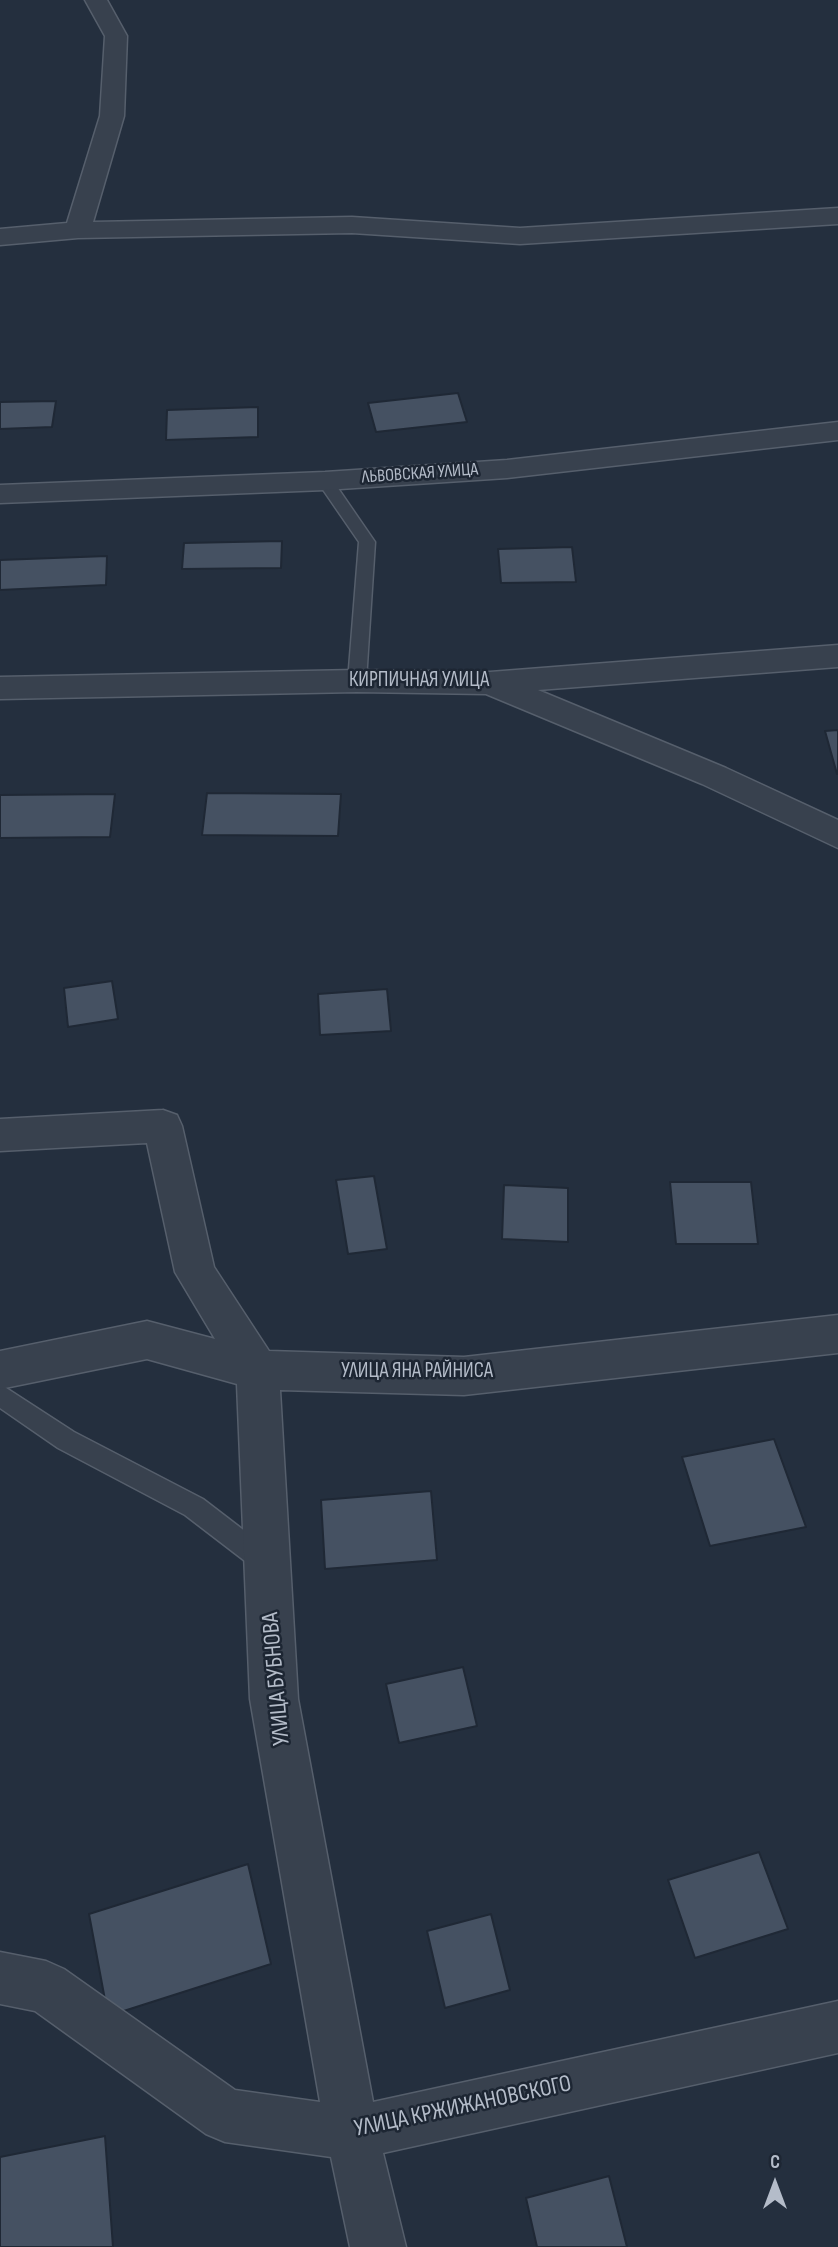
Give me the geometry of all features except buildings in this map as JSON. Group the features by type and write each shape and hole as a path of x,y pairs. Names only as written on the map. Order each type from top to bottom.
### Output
{"street":[{"path":"78,230 112,116 116,36 96,0"},
{"path":"0,237 78,230 352,225 520,236 838,216"},
{"name":"ЛЬВОВСКАЯ УЛИЦА","path":"0,494 325,481 507,469 838,430"},
{"name":"КИРПИЧНАЯ УЛИЦА","path":"0,688 357,681 490,682 838,656"},
{"path":"490,682 714,776 838,835"},
{"name":"УЛИЦА БУБНОВА","path":"0,1135 163,1126 195,1272 258,1370 274,1699 352,2133 378,2247"},
{"name":"УЛИЦА ЯНА РАЙНИСА","path":"0,1370 147,1340 258,1370 464,1376 838,1334"},
{"name":"УЛИЦА КРЖИЖАНОВСКОГО","path":"0,1978 46,1987 225,2115 352,2133 838,2027"}],"lane":[{"path":"325,481 367,542 357,681"},
{"path":"0,1395 66,1440 194,1507 268,1564"}]}
